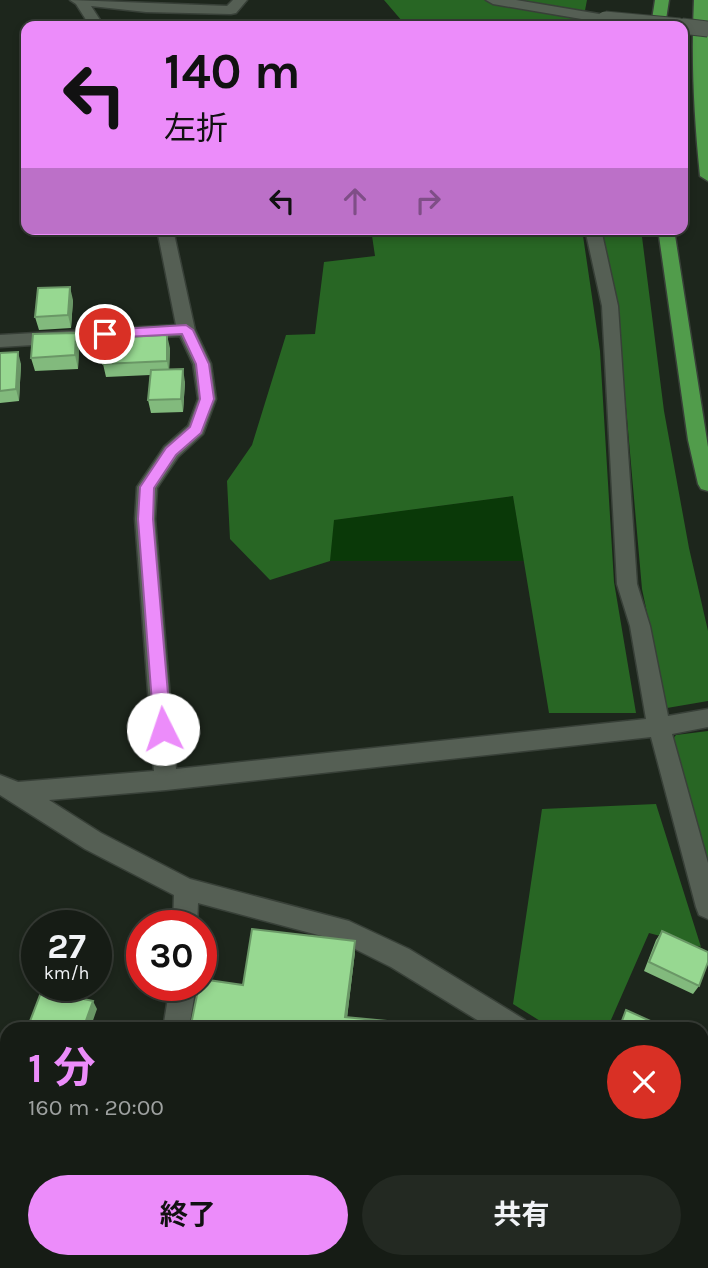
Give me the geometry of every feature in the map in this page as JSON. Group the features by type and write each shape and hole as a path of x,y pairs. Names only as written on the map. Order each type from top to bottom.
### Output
{"highway":[{"path":"659,21 662,0"},
{"path":"701,0 699,48 702,127 708,176"},
{"path":"667,235 697,440 708,484"}],"street":[{"path":"78,0 146,8 235,11"},
{"path":"78,0 93,21"},
{"path":"492,0 599,21 600,0"},
{"path":"688,27 708,29"},
{"path":"166,235 186,330 202,364 207,399 196,429 171,452 147,487 145,519 166,780"},
{"path":"594,235 610,306 626,584 667,725 708,907"},
{"path":"0,341 186,330"},
{"path":"9,789 166,780 667,725 708,718"},
{"path":"9,789 93,841 186,889 340,929 400,958 505,1022"},
{"path":"185,910 186,889"},
{"path":"177,1022 180,1001"}],"green space":[{"path":"384,0 587,0 583,21 402,21"},
{"path":"372,235 583,235 600,351 614,582 636,713 549,713 513,496 334,520 330,561 270,580 230,539 227,481 252,445 286,335 315,334 324,262 375,256"},
{"path":"602,235 642,235 664,411 689,548 708,631 708,701 667,708 642,589 618,316"},
{"path":"513,496 524,561 330,561 333,520"},
{"path":"708,731 708,865 672,740 676,735"},
{"path":"656,804 701,947 649,933 610,1022 542,1022 513,1004 542,809"}],"building":[{"path":"70,287 68,315 35,317 38,288"},
{"path":"76,333 75,355 31,358 33,334"},
{"path":"167,335 167,361 103,364 105,338"},
{"path":"18,352 16,389 0,391 0,353"},
{"path":"183,369 181,399 148,400 151,370"},
{"path":"252,929 355,941 345,1017 397,1022 192,1022 196,1001 217,1001 217,981 243,985"},
{"path":"662,931 708,952 708,962 699,986 649,962"},
{"path":"38,1001 93,1001 86,1022 30,1022"},
{"path":"626,1010 653,1022 622,1022"}],"route":[{"path":"105,334 186,330 202,364 207,399 196,429 171,452 147,487 145,519 163,729"}]}
